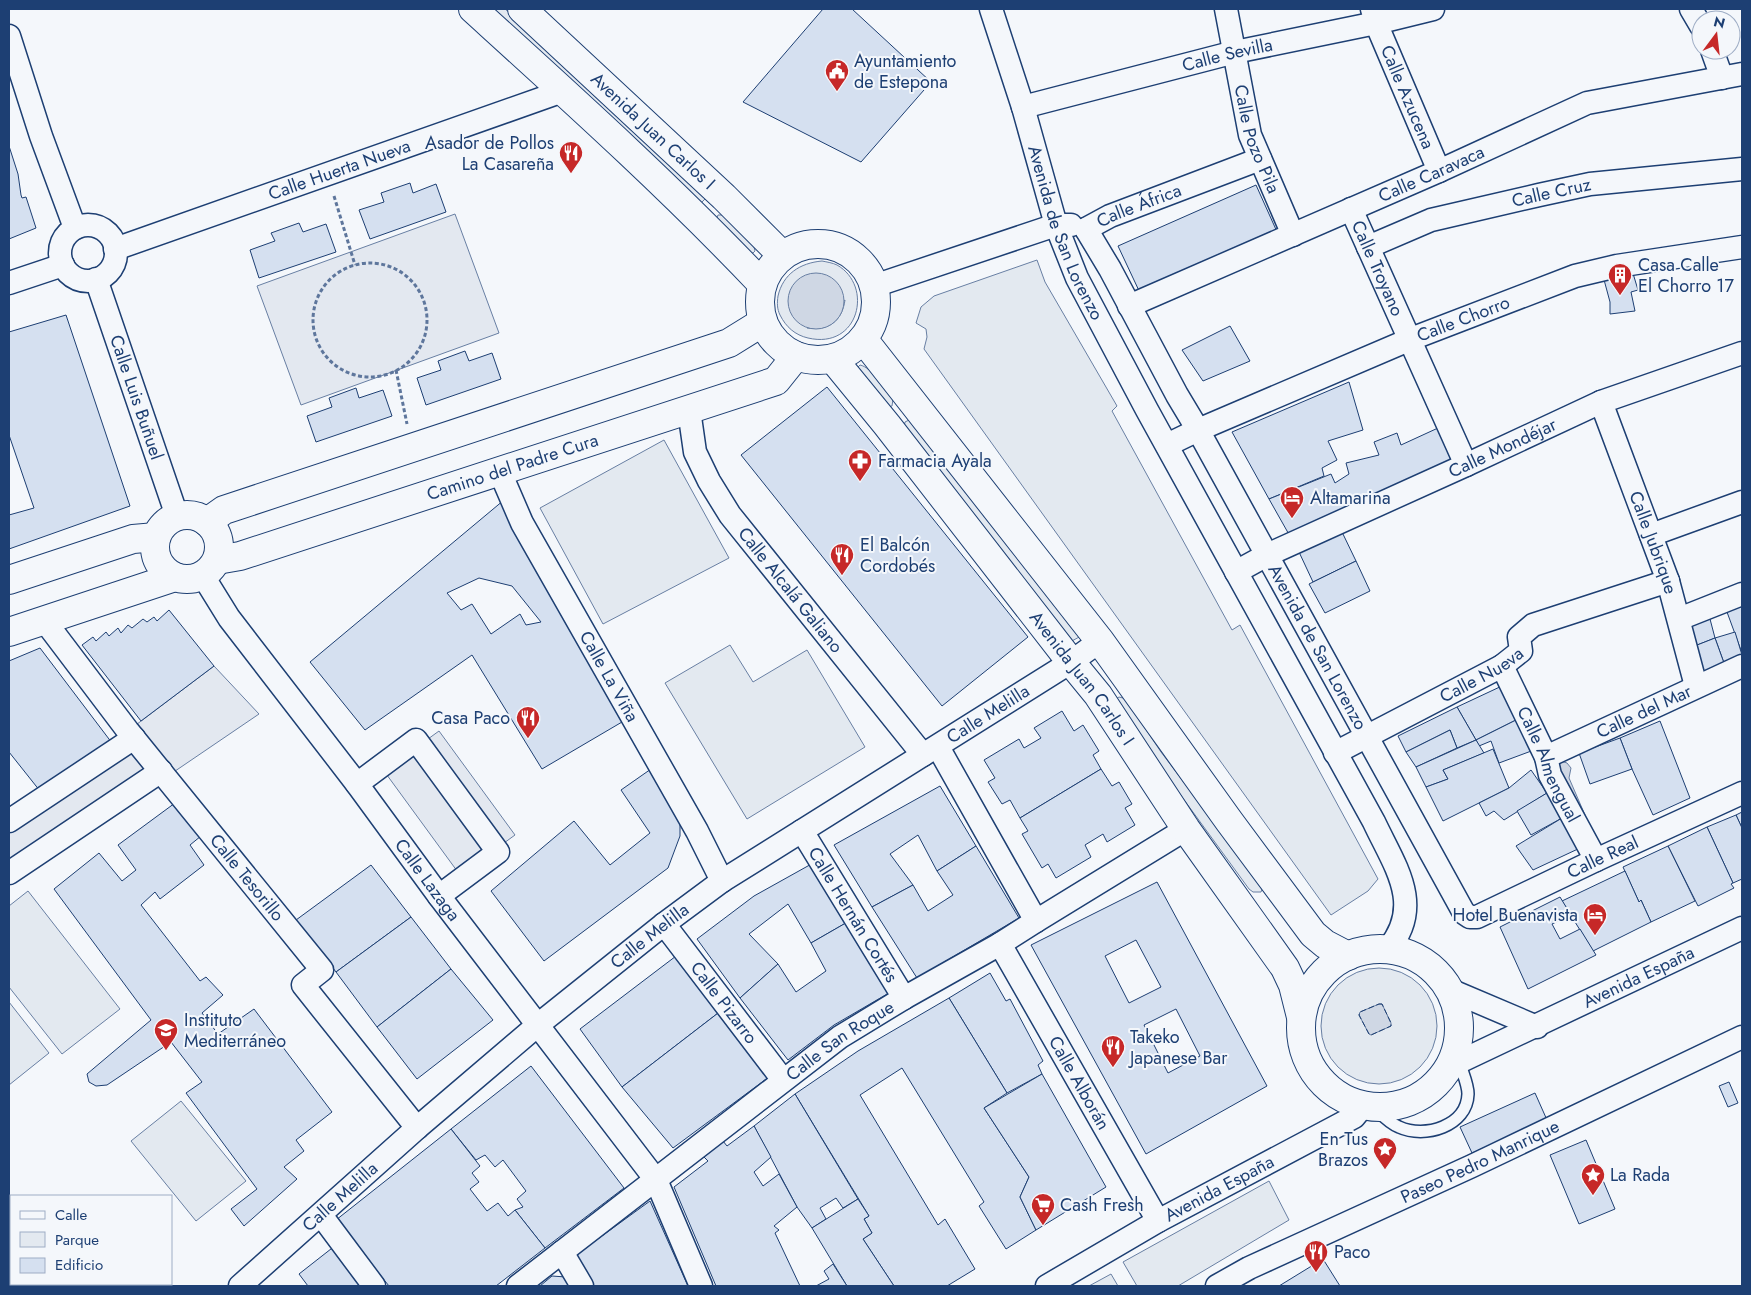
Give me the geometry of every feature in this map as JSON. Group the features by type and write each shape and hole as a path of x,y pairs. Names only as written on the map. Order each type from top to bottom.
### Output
{"main road":[{"name":"Avenida Juan Carlos I","path":"472,9 563,91 701,221 762,284"},
{"name":"Avenida Juan Carlos I","path":"522,9 724,197 782,255"},
{"path":"818,244 836,247 853,255 866,269 874,286 876,304 872,323 863,339 849,351 833,358 814,360 796,356 782,348 770,337 763,322 759,304 762,284 770,268 782,255 799,246 818,244"},
{"path":"207,522 224,510 729,343 763,322"},
{"name":"Avenida Juan Carlos I","path":"863,339 1100,641 1228,822 1313,934 1325,944 1348,956"},
{"name":"Camino del Padre Cura","path":"210,568 240,556 776,382 796,356"},
{"name":"Avenida Juan Carlos I","path":"833,358 1098,695 1186,830 1285,968 1293,985 1301,1017"},
{"path":"177,516 198,517 207,522 214,529 220,549 210,568 194,579 184,580 166,572 160,565 154,547 160,528 177,516"},
{"path":"9,580 132,540 156,537"},
{"path":"9,632 175,577"},
{"path":"1374,949 1388,949 1406,953 1424,962 1439,974 1450,990 1458,1009 1460,1030 1454,1062 1428,1093 1416,1100 1389,1107 1369,1107 1348,1101 1324,1085 1307,1060 1301,1032 1301,1017 1305,1001 1312,987 1322,974 1334,964 1348,956 1374,949"}],"street":[{"name":"Avenida de San Lorenzo","path":"991,9 1023,107 1056,225 1077,278 1336,753 1401,879 1406,903 1405,916 1401,930 1388,949"},
{"name":"Calle Pozo Pila","path":"1226,9 1250,136 1293,235"},
{"name":"Calle Sevilla","path":"1023,107 1235,52 1374,12 1427,9"},
{"name":"Calle Azucena","path":"1374,12 1439,171"},
{"path":"9,36 41,136 75,228"},
{"path":"1720,60 1732,76"},
{"name":"Calle Caravaca","path":"1129,306 1439,171 1587,103 1732,76"},
{"name":"Calle Huerta Nueva","path":"115,248 563,91"},
{"name":"Calle África","path":"874,286 1056,225 1063,224 1086,229 1110,216 1260,159"},
{"name":"Calle Cruz","path":"1368,247 1431,220 1590,184 1742,169"},
{"name":"Calle Troyano","path":"1351,209 1411,339 1466,466"},
{"path":"85,225 96,226 105,231 112,238 115,248 115,258 111,267 105,274 96,279 81,280 67,271 60,254 61,244 67,234 75,228 85,225"},
{"name":"Avenida de San Lorenzo","path":"1086,229 1110,269 1177,395 1464,913"},
{"name":"Calle Chorro","path":"1198,430 1411,339 1575,276 1617,266 1742,247"},
{"path":"9,283 63,265"},
{"name":"Calle Luis Buñuel","path":"96,279 177,516"},
{"name":"Calle Mondéjar","path":"1267,556 1466,466 1601,402 1742,353"},
{"name":"Calle Jubrique","path":"1601,402 1668,581 1696,686"},
{"name":"Calle Alcalá Galiano","path":"689,410 696,452 708,481 730,515 930,751 1036,920"},
{"path":"1167,445 1198,430"},
{"name":"Calle La Viña","path":"500,472 522,524 697,832 722,882"},
{"path":"1651,535 1742,502"},
{"name":"Avenida de San Lorenzo","path":"1236,572 1267,556"},
{"name":"Calle Lazaga","path":"210,568 229,618 656,1180 700,1286"},
{"name":"Calle Nueva","path":"1366,737 1502,666 1521,651 1519,637 1533,625 1668,581"},
{"path":"1679,619 1742,594"},
{"name":"Calle Tesorillo","path":"44,620 134,738 322,970 303,985 417,1128"},
{"name":"Calle Melilla","path":"240,1286 417,1128 539,1024 664,924 722,882 1071,662 1100,641"},
{"name":"Calle Almengual","path":"1502,666 1546,757 1550,775 1596,860"},
{"name":"Calle del Mar","path":"1546,757 1742,666"},
{"name":"Avenida de San Lorenzo","path":"1336,753 1366,737"},
{"path":"9,821 134,738"},
{"path":"357,784 416,740 498,852 439,896"},
{"path":"9,873 161,771"},
{"name":"Calle Real","path":"1464,913 1470,917 1477,917 1742,793"},
{"path":"1365,807 1385,814 1405,808"},
{"name":"Calle San Roque","path":"518,1286 840,1037 904,998 1000,944 1036,920 1186,830"},
{"name":"Calle Hernán Cortés","path":"802,831 904,998"},
{"name":"Calle Pizarro","path":"664,924 783,1080"},
{"name":"Avenida España","path":"1454,1062 1536,1026 1742,928"},
{"name":"Calle Alborán","path":"1000,944 1158,1221"},
{"path":"1450,990 1536,1026"},
{"name":"Paseo Pedro Manrique","path":"1217,1286 1249,1268 1472,1166 1742,1037"},
{"name":"Avenida España","path":"1047,1286 1158,1221 1354,1117 1369,1107"},
{"path":"321,1214 374,1286"},
{"path":"562,1252 582,1286"}],"lane":[{"path":"1369,1107 1400,1128 1426,1132 1439,1129 1459,1116 1465,1107 1468,1092 1454,1062"}],"path":[{"path":"328,174 355,265"},
{"path":"372,263 398,270 413,282 424,300 427,320 425,336 417,353 406,365 396,370 388,374 361,377 342,370 321,350 312,322 316,302 325,285 340,271 355,265 372,263"},
{"path":"396,370 412,448"}],"green space":[{"path":"490,9 505,9 559,55 706,198 701,203"},
{"path":"718,215 723,215 754,247 755,251 753,253 748,254 716,220"},
{"path":"1037,260 1045,282 1117,406 1112,411 1232,630 1240,625 1378,879 1368,891 1331,915 924,349 927,337 926,329 916,323 921,307 934,296"},
{"path":"822,261 837,265 848,275 855,287 858,300 856,314 849,326 839,335 825,339 803,337 795,333 780,315 777,304 780,288 788,276 800,267","holes":["845,300 841,314 828,326 815,329 807,328"]},
{"path":"860,365 874,374 883,385 893,399 892,406 888,407 855,370"},
{"path":"912,421 1081,636 1070,642 904,427 905,422"},
{"path":"664,440 729,558 603,624 540,508"},
{"path":"730,645 753,682 807,650 865,747 747,819 665,683"},
{"path":"1119,697 1129,704 1161,752 1263,887 1261,892 1253,892 1249,889 1123,716 1116,699"},
{"path":"28,891 120,1009 62,1054 9,987 9,906"},
{"path":"1379,968 1401,973 1420,985 1432,1004 1437,1026 1432,1048 1420,1067 1401,1079 1379,1084 1357,1079 1338,1067 1326,1048 1321,1026 1326,1004 1338,985 1357,973"},
{"path":"9,1002 49,1053 9,1085"},
{"path":"181,1101 246,1181 196,1221 131,1141"},
{"path":"1269,1181 1289,1220 1178,1286 1137,1286 1123,1262"},
{"path":"1111,1274 1118,1286 1089,1286"}],"shaded area":[{"path":"455,214 499,333 301,405 257,286"},
{"path":"810,273 822,273 832,277 840,285 844,301 840,317 832,325 822,329 810,329 800,325 792,317 788,307 788,295 792,285 800,277"},
{"path":"214,666 259,714 9,884 9,811 112,743"},
{"path":"439,731 515,835 460,875 384,771"},
{"path":"1561,761 1567,763 1571,768 1569,778 1585,815 1584,819 1553,766"},
{"path":"1382,1004 1391,1026 1371,1035 1359,1015 1360,1012"}],"building":[{"name":"Ayuntamiento de Estepona","path":"823,9 852,9 931,82 861,162 743,102"},
{"path":"9,146 18,174 21,195 22,198 26,197 36,228 9,239"},
{"path":"410,183 413,193 436,184 446,212 370,239 359,210 384,202 381,193"},
{"path":"1256,185 1278,234 1141,295 1118,246"},
{"path":"299,223 303,232 326,224 336,252 259,278 250,250 275,241 271,233"},
{"name":"Casa Calle El Chorro 17","path":"1632,270 1638,290 1631,292 1635,311 1610,314 1610,302 1603,276"},
{"path":"66,315 130,506 9,549 9,515 34,508 9,435 9,332"},
{"path":"1230,326 1250,361 1203,381 1182,350"},
{"path":"465,351 469,361 492,353 501,379 426,405 417,378 441,370 438,361"},
{"path":"1349,382 1363,430 1328,441 1337,460 1322,468 1324,476 1269,499 1232,432"},
{"path":"827,387 1028,637 942,706 741,455"},
{"path":"356,388 359,398 383,390 392,416 316,442 307,416 332,407 329,398"},
{"path":"1438,428 1453,465 1291,538 1269,499 1331,474 1335,483 1349,474 1346,463 1379,455 1374,442 1397,433 1401,445"},
{"path":"504,500 622,722 542,769 472,655 365,730 310,662","holes":["479,578 512,586 541,622 526,625 520,614 491,634 472,604 461,610 447,593"]},
{"path":"1342,532 1356,561 1313,582 1299,552"},
{"path":"1356,561 1370,591 1325,613 1309,584"},
{"path":"1742,606 1742,653 1727,612"},
{"path":"169,610 214,666 141,721 82,645 93,637 96,641 106,632 109,636 118,628 121,633 128,625 132,628 143,619 147,622 154,617 157,621"},
{"path":"1710,619 1715,638 1692,647 1685,628"},
{"path":"1735,632 1742,655 1724,663 1715,638"},
{"path":"1715,638 1724,663 1700,673 1692,647"},
{"path":"40,648 112,743 40,791 9,752 9,661"},
{"path":"1504,685 1520,718 1476,740 1457,707"},
{"path":"1457,707 1476,740 1457,748 1450,730 1406,752 1398,736"},
{"path":"1062,711 1074,731 1083,725 1099,751 1093,755 1101,769 1020,818 1010,800 1002,804 988,782 995,778 984,760 1019,739 1024,748 1041,738 1034,728"},
{"path":"1520,718 1534,750 1499,763 1491,741 1479,746 1476,740"},
{"path":"1660,721 1690,798 1653,815 1620,738"},
{"path":"1450,730 1457,748 1416,767 1406,752"},
{"path":"1620,738 1632,769 1590,784 1579,753"},
{"path":"1476,740 1484,753 1443,770 1448,779 1426,787 1416,767"},
{"path":"1493,749 1509,788 1443,821 1426,787 1448,779 1443,770"},
{"path":"651,769 680,823 680,836 668,868 544,961 491,891 574,821 610,865 650,833 621,790"},
{"path":"1101,769 1112,786 1119,782 1132,804 1125,808 1135,825 1107,842 1103,834 1085,845 1091,857 1056,878 1048,864 1042,868 1022,834 1028,831 1020,818"},
{"path":"1531,770 1547,793 1504,820 1494,811 1486,816 1479,803 1509,788"},
{"path":"940,786 976,846 937,871 918,835 890,854 913,885 872,907 834,845"},
{"path":"1547,793 1562,818 1531,835 1517,811"},
{"path":"175,803 201,836 190,845 204,865 160,899 155,892 141,905 200,981 206,977 223,995 202,1013 218,1034 254,1009 332,1112 296,1140 304,1151 284,1167 297,1179 244,1226 231,1209 257,1189 186,1093 202,1082 171,1042 107,1085 96,1086 89,1082 87,1074 151,1020 54,889 99,853 122,881 136,870 118,845"},
{"path":"1742,812 1742,828 1736,815"},
{"path":"1736,815 1742,828 1742,879 1733,883 1707,827"},
{"path":"1562,818 1580,848 1533,870 1516,846"},
{"path":"1707,827 1734,888 1698,906 1668,846"},
{"path":"976,846 1019,918 917,978 872,907 913,885 928,911 953,895 937,871"},
{"path":"1668,846 1695,901 1651,922 1641,900 1639,902 1623,867"},
{"path":"815,862 851,920 811,943 788,904 749,934 778,964 740,998 697,939 754,896"},
{"path":"371,865 411,917 336,972 296,920"},
{"path":"1625,871 1639,902 1641,900 1651,922 1593,951 1562,901"},
{"path":"1157,882 1267,1086 1146,1154 1031,945","holes":["1136,940 1161,987 1129,1003 1105,956","1176,1009 1200,1056 1168,1073 1144,1025"]},
{"path":"1560,897 1571,915 1552,924 1560,939 1580,929 1596,955 1528,989 1500,927"},
{"path":"411,917 451,969 377,1027 336,972"},
{"path":"851,920 894,990 834,1025 788,1060 740,998 778,964 796,992 826,971 811,943"},
{"path":"680,953 722,1010 622,1087 580,1029"},
{"path":"451,969 493,1020 417,1079 377,1027"},
{"path":"990,973 1006,1001 1010,999 1043,1061 1038,1065 1042,1074 1007,1093 949,998"},
{"path":"949,998 1007,1093 984,1108 1029,1177 1020,1197 1036,1230 1006,1249 979,1206 984,1202 902,1068 860,1095 938,1225 945,1219 975,1269 947,1286 894,1286 863,1239 872,1233 864,1219 869,1216 795,1094 858,1051"},
{"path":"722,1010 773,1074 673,1148 622,1087"},
{"path":"531,1066 624,1188 545,1248 515,1210 523,1207 517,1199 526,1191 503,1160 495,1167 485,1155 476,1160 451,1129"},
{"path":"1042,1074 1106,1187 1036,1230 1020,1197 1029,1177 984,1108"},
{"path":"1729,1082 1738,1103 1728,1107 1719,1086"},
{"path":"1535,1093 1547,1120 1472,1153 1460,1127"},
{"path":"795,1094 858,1199 843,1208 836,1198 820,1208 826,1219 812,1228 797,1207 754,1126"},
{"path":"754,1126 771,1157 754,1172 763,1186 779,1174 797,1207 774,1226 779,1230 775,1233 800,1286 716,1286 674,1187 708,1161 703,1156 723,1141 727,1146"},
{"path":"451,1129 480,1166 472,1173 479,1182 470,1189 487,1211 498,1203 508,1216 515,1210 545,1248 496,1286 389,1286 336,1220"},
{"path":"1586,1140 1615,1209 1579,1224 1550,1155"},
{"path":"858,1199 869,1216 864,1219 872,1233 863,1239 894,1286 847,1286 812,1228"},
{"path":"650,1201 688,1286 591,1286 573,1257"},
{"path":"336,1245 364,1286 308,1286 299,1274"},
{"name":"Paco","path":"1323,1259 1340,1286 1279,1286"},
{"path":"833,1264 847,1286 816,1286 829,1279 824,1271"},
{"path":"552,1276 566,1277 571,1286 540,1286"}],"fence":[{"path":"1379,1004 1382,1004 1391,1026 1371,1035 1359,1015 1360,1012 1379,1004"}],"place":[{"name":"Ayuntamiento de Estepona","path":"837,92"},
{"name":"Asador de Pollos La Casareña","path":"571,174"},
{"name":"Casa Calle El Chorro 17","path":"1620,296"},
{"name":"Farmacia Ayala","path":"860,482"},
{"name":"Altamarina","path":"1292,519"},
{"name":"El Balcón Cordobés","path":"842,576"},
{"name":"Casa Paco","path":"528,739"},
{"name":"Hotel Buenavista","path":"1595,936"},
{"name":"Instituto Mediterráneo","path":"166,1051"},
{"name":"Takeko Japanese Bar","path":"1113,1068"},
{"name":"En Tus Brazos","path":"1385,1170"},
{"name":"La Rada","path":"1593,1196"},
{"name":"Cash Fresh","path":"1043,1226"},
{"name":"Paco","path":"1316,1273"}]}
